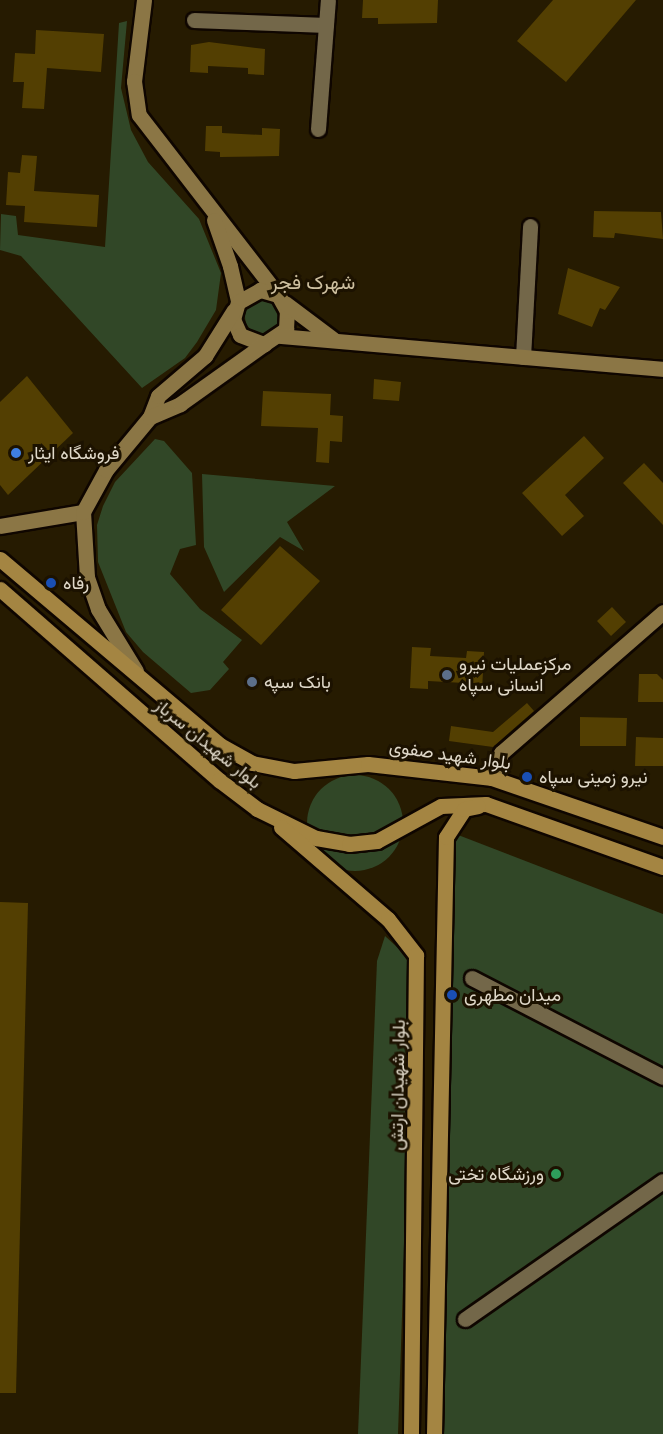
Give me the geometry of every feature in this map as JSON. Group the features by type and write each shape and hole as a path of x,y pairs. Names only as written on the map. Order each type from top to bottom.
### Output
{"main road":[{"name":"بلوار شهیدان سرباز","path":"0,559 220,745 252,763 294,771"},
{"name":"بلوار شهیدان سرباز","path":"0,589 154,727 257,808 315,838 349,844 377,841 425,818 441,806 486,804"},
{"name":"بلوار شهید صفوی","path":"294,771 368,764 492,778 663,837"},
{"path":"434,1434 446,837 464,809 486,804 663,867"},
{"name":"بلوار شهیدان ارتش","path":"257,808 388,919 416,955 411,1434"}],"street":[{"path":"144,0 134,81 139,115 281,299 288,320 280,336"},
{"path":"318,129 328,0"},
{"path":"194,20 326,25"},
{"path":"206,201 225,246 240,335 264,344"},
{"path":"523,357 530,226"},
{"path":"141,678 98,609 87,578 83,512 106,470 150,417 158,396 205,356 236,306 260,290 281,299 338,342"},
{"path":"150,417 180,404 264,344 280,336 663,369"},
{"path":"0,526 83,512"},
{"path":"492,778 501,753 663,612"},
{"path":"472,978 663,1077"},
{"path":"465,1319 663,1180"}],"green space":[{"path":"127,21 121,88 131,130 148,162 199,219 221,273 216,310 197,342 185,358 142,388 21,256 0,250 1,214 16,216 18,235 105,247 119,23"},
{"path":"262,300 274,305 279,317 274,329 262,334 250,329 245,317 250,305"},
{"path":"155,439 164,441 192,473 196,545 180,549 170,574 200,609 242,640 223,662 229,669 210,690 191,693 143,652 126,632 98,562 97,525 103,506 115,482"},
{"path":"202,474 335,486 287,522 304,551 280,537 224,592 204,547"},
{"path":"355,775 373,779 389,789 399,805 403,823 399,841 389,857 373,867 355,871 337,867 321,857 311,841 307,823 311,805 321,789 337,779"},
{"name":"ورزشگاه تختی","path":"453,833 663,914 663,1434 444,1434"},
{"path":"385,936 410,959 413,992 398,1434 358,1434 377,961"}],"building":[{"path":"363,0 438,0 437,23 378,24 378,18 362,18"},
{"path":"553,0 636,0 566,82 517,41"},
{"path":"36,30 104,34 101,72 47,68 44,109 22,108 24,82 13,82 15,53 35,54"},
{"path":"209,42 265,49 264,75 248,74 248,68 208,66 208,73 190,72 191,45"},
{"path":"206,126 222,126 222,133 262,135 262,128 280,129 279,156 220,157 220,152 205,151"},
{"path":"22,155 37,156 34,191 99,195 97,227 24,222 25,206 6,205 8,172 20,173"},
{"path":"594,211 661,212 663,239 615,233 614,238 593,237"},
{"path":"568,268 620,287 605,310 600,308 592,327 558,314"},
{"path":"27,376 73,433 8,495 0,485 0,402"},
{"path":"374,379 401,382 399,401 373,399"},
{"path":"263,391 331,394 330,415 343,416 342,442 330,441 329,463 316,462 318,428 261,426"},
{"path":"584,436 604,458 565,495 584,516 562,536 522,493"},
{"path":"644,463 663,483 663,525 623,483"},
{"path":"280,546 320,581 261,645 221,610"},
{"path":"612,607 626,622 611,636 597,621"},
{"path":"412,647 431,648 430,656 466,658 467,651 484,652 482,691 463,690 464,683 428,681 428,689 410,688"},
{"path":"639,674 657,674 663,680 663,702 638,702"},
{"path":"527,703 534,711 493,747 449,741 451,726 493,732"},
{"path":"580,717 627,718 626,746 580,746"},
{"path":"636,737 663,738 663,766 635,766"},
{"path":"0,902 28,903 16,1393 0,1393"}],"place":[{"name":"فروشگاه ایثار","path":"16,453"},
{"name":"رفاه","path":"51,583"},
{"name":"مرکزعملیات نیرو انسانی سپاه","path":"447,675"},
{"name":"بانک سپه","path":"252,682"},
{"name":"نیرو زمینی سپاه","path":"527,777"},
{"name":"میدان مطهری","path":"452,995"},
{"name":"ورزشگاه تختی","path":"556,1174"}],"district":[{"name":"شهرک فجر","path":"313,282"}]}
